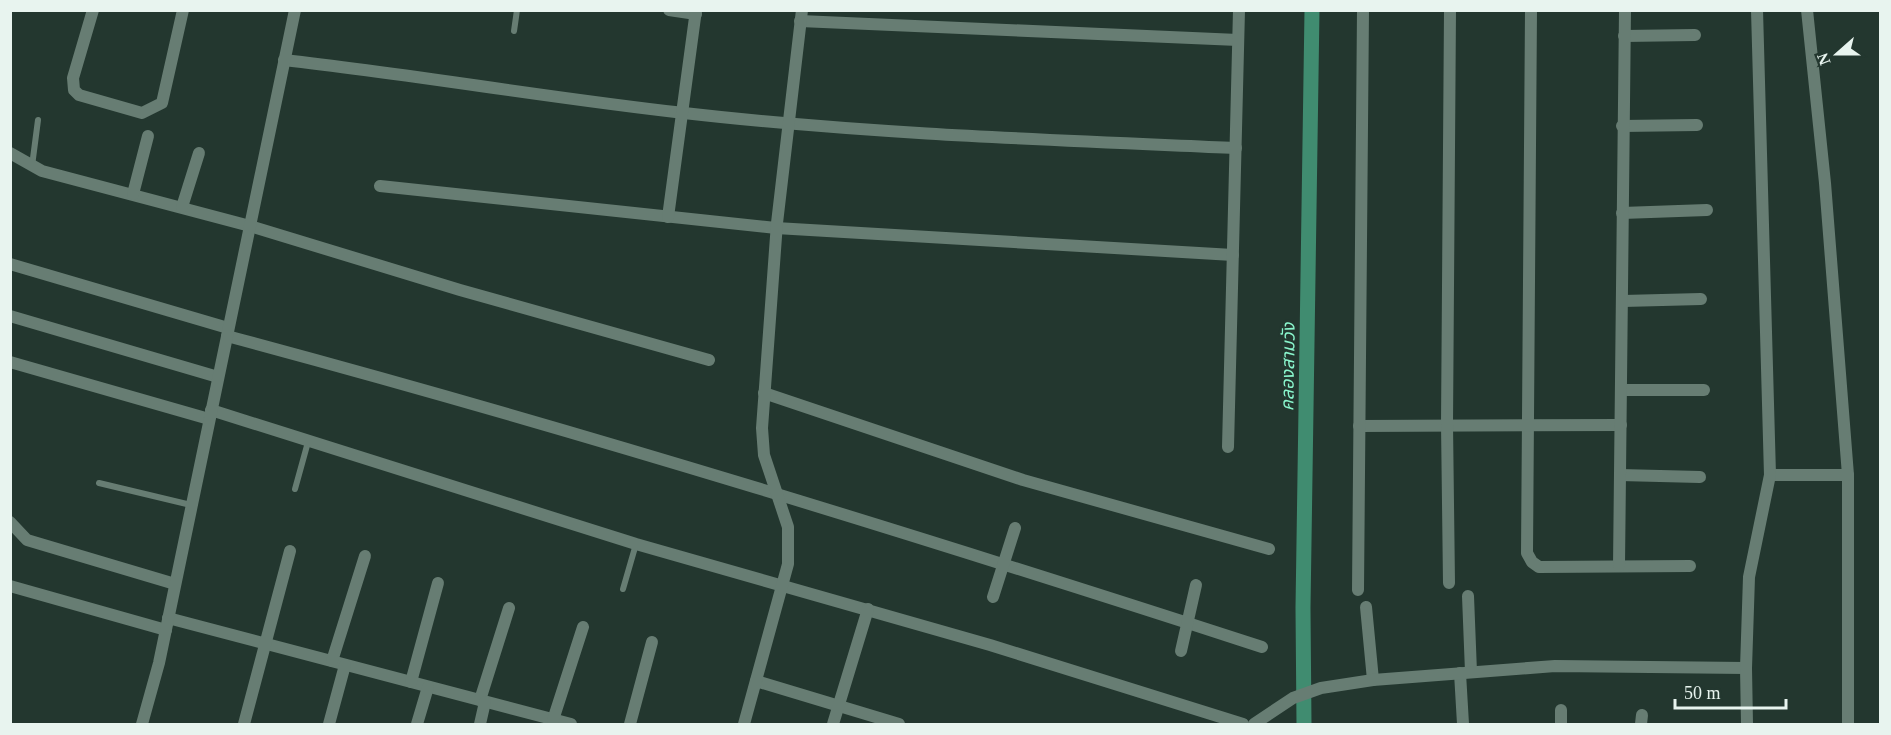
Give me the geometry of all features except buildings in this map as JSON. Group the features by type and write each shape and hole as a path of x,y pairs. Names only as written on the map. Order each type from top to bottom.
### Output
{"street":[{"path":"93,10 74,78 74,90 79,95 142,113 162,103 183,10"},
{"path":"142,724 167,624 295,10"},
{"path":"668,217 696,12 669,10"},
{"path":"1228,447 1239,10"},
{"path":"1358,590 1363,10"},
{"path":"1449,583 1447,424 1450,10"},
{"path":"1531,10 1527,553 1532,562 1539,567 1690,566"},
{"path":"1618,566 1625,10"},
{"path":"1747,724 1749,577 1770,475 1757,10"},
{"path":"1808,10 1825,183 1848,475 1848,724"},
{"path":"744,724 789,564 788,527 764,455 762,428 776,228 801,16 1238,40"},
{"path":"1624,36 1695,35"},
{"path":"284,60 684,113 788,123 976,137 1236,148"},
{"path":"1623,126 1697,125"},
{"path":"133,194 148,136"},
{"path":"10,153 32,166 80,181 250,226 460,290 709,360"},
{"path":"182,207 199,153"},
{"path":"380,186 776,228 1233,255"},
{"path":"1622,213 1707,210"},
{"path":"10,264 227,332 453,396 687,469 775,492 1262,647"},
{"path":"1623,301 1701,299"},
{"path":"10,316 218,377"},
{"path":"10,362 308,442 636,544 868,609 1142,691 1243,724"},
{"path":"1622,390 1704,390"},
{"path":"764,393 1023,480 1269,549"},
{"path":"1359,426 1621,425"},
{"path":"1620,475 1700,477"},
{"path":"1770,475 1848,475"},
{"path":"10,522 27,540 175,584"},
{"path":"993,597 1015,528"},
{"path":"244,724 290,551"},
{"path":"332,661 365,556"},
{"path":"411,682 438,583"},
{"path":"1181,651 1189,624 1196,585"},
{"path":"10,586 167,624 264,644 563,723 583,627"},
{"path":"1463,724 1468,596"},
{"path":"1366,607 1373,680"},
{"path":"480,724 483,701 509,608"},
{"path":"833,724 868,609"},
{"path":"630,724 652,642"},
{"path":"329,724 345,665"},
{"path":"1254,724 1293,698 1321,688 1373,680 1576,666 1746,668"},
{"path":"756,681 899,724"},
{"path":"417,724 428,687"},
{"path":"1561,710 1561,724"}],"lane":[{"path":"514,31 517,10"},
{"path":"32,166 38,120"},
{"path":"295,489 308,442"},
{"path":"99,483 192,505"},
{"path":"623,589 636,544"}],"waterway":[{"name":"คลองสามวัง","path":"1304,724 1303,608 1312,10"}]}
